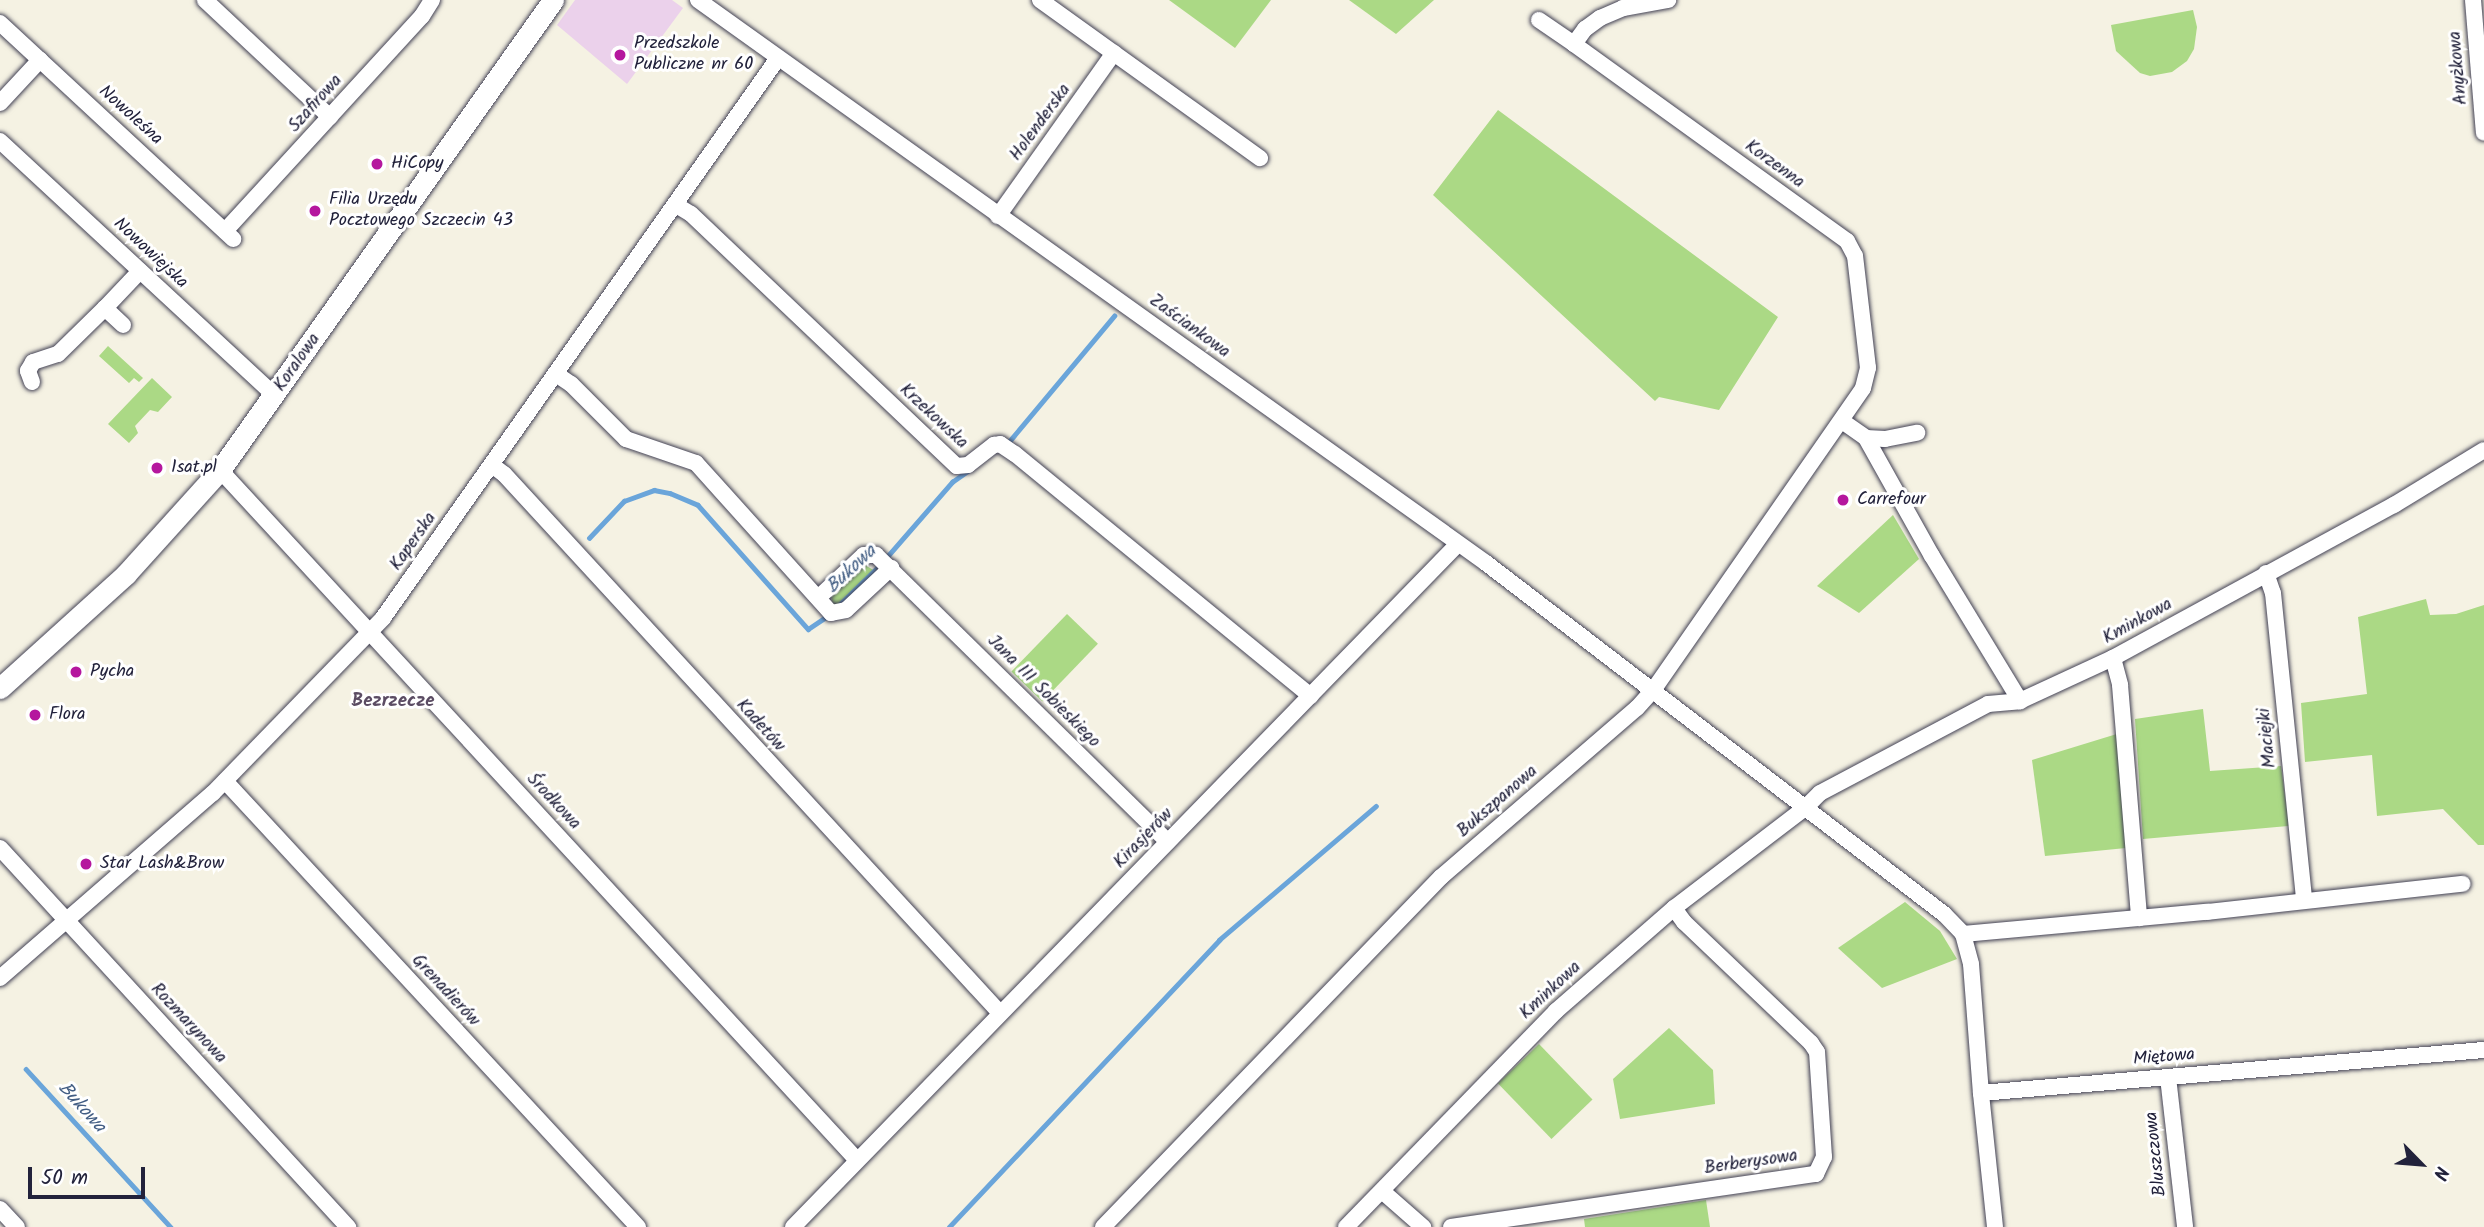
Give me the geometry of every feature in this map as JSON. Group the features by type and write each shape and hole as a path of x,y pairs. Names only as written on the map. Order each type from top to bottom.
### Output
{"street":[{"path":"205,0 330,117"},
{"name":"Szafirowa","path":"229,235 330,117 422,16 432,0"},
{"name":"Koralowa","path":"0,688 119,581 220,470 275,396 552,0"},
{"name":"Zaściankowa","path":"698,0 1458,544 1654,689"},
{"path":"1040,0 1259,158"},
{"path":"1574,44 1585,29 1623,8 1668,0"},
{"name":"Anyżkowa","path":"2473,0 2470,67 2484,133"},
{"name":"Korzenna","path":"1539,20 1847,241 1855,256 1868,368"},
{"name":"Nowoleśna","path":"0,23 229,235"},
{"name":"Holenderska","path":"998,216 1114,53"},
{"name":"Kaperska","path":"0,978 225,781 395,603 778,58"},
{"path":"0,103 40,60"},
{"name":"Nowowiejska","path":"0,141 275,396"},
{"name":"Krzekowska","path":"676,205 691,214 957,466 968,465 1000,444 1311,696"},
{"path":"32,382 28,371 33,362 58,355 140,271"},
{"path":"105,308 123,325"},
{"name":"Bukszpanowa","path":"1103,1227 1441,877 1637,708 1654,689 1842,421 1863,388 1868,368"},
{"path":"556,374 571,384 626,439 696,463 831,613 838,614 846,610 891,568"},
{"path":"1842,421 1866,438 1932,556 2020,701"},
{"path":"1866,438 1885,439 1917,433"},
{"name":"Kminkowa","path":"1346,1227 1556,1011 1674,908 1805,808 1820,793 1988,704 2020,701 2113,658 2394,505 2484,450"},
{"name":"Kadetów","path":"492,465 504,474 1000,1013"},
{"name":"Środkowa","path":"220,470 857,1160"},
{"name":"Kirasjerów","path":"857,1160 1458,544"},
{"name":"Jana III Sobieskiego","path":"818,598 864,555 876,555 1168,842"},
{"name":"Maciejki","path":"2266,573 2273,593 2304,900"},
{"path":"2113,658 2120,685 2139,918"},
{"path":"1654,689 1944,914 1963,934 1971,964 1994,1227"},
{"name":"Grenadierów","path":"225,781 638,1227"},
{"name":"Rozmarynowa","path":"0,848 348,1227"},
{"path":"1963,934 2462,884"},
{"name":"Berberysowa","path":"1451,1227 1816,1174 1824,1157 1816,1052 1811,1043 1684,922 1674,908"},
{"name":"Miętowa","path":"1981,1093 2484,1050"},
{"name":"Bluszczowa","path":"2168,1077 2185,1227"},
{"path":"793,1227 857,1160"},
{"path":"1382,1191 1423,1227"},
{"path":"0,1209 17,1227"}],"shaded area":[{"name":"Przedszkole Publiczne nr 60","path":"575,0 672,0 683,8 627,84 557,25"}],"green space":[{"path":"1169,0 1271,0 1235,48"},
{"path":"1349,0 1434,0 1396,34"},
{"path":"2193,10 2197,27 2194,49 2187,61 2172,72 2150,76 2140,73 2116,51 2111,25"},
{"path":"1498,110 1778,317 1719,410 1659,397 1655,401 1433,195"},
{"path":"108,346 143,378 139,382 134,378 129,383 99,356"},
{"path":"152,378 172,397 158,412 150,410 135,426 138,433 129,443 108,424"},
{"path":"1893,515 1919,559 1859,613 1817,586"},
{"path":"865,565 875,571 874,576 840,606 833,605 831,596"},
{"path":"2426,599 2430,615 2456,614 2484,605 2484,845 2478,845 2443,809 2377,816 2372,755 2305,762 2301,703 2367,694 2358,617"},
{"path":"1067,614 1098,644 1042,701 1011,672"},
{"path":"2203,709 2210,771 2281,766 2289,826 2143,839 2135,719"},
{"path":"2120,733 2126,848 2045,856 2032,760"},
{"path":"1905,902 1940,931 1957,959 1882,988 1838,948"},
{"path":"1669,1028 1713,1070 1715,1104 1620,1119 1613,1079"},
{"path":"1539,1044 1592,1099 1551,1139 1498,1084"},
{"path":"1706,1200 1710,1227 1585,1227 1584,1219"}],"waterway":[{"name":"Bukowa","path":"1007,444 1114,316"},
{"name":"Bukowa","path":"886,558 952,482 968,471"},
{"name":"Bukowa","path":"589,538 624,501 654,490 670,493 698,505 808,629 827,616"},
{"name":"Bukowa","path":"839,605 880,565"},
{"path":"949,1227 1219,940 1376,806"},
{"name":"Bukowa","path":"26,1069 171,1227"}],"place":[{"name":"Przedszkole Publiczne nr 60","path":"620,55"},
{"name":"HiCopy","path":"377,164"},
{"name":"Filia Urzędu Pocztowego Szczecin 43","path":"315,211"},
{"name":"1sat.pl","path":"157,468"},
{"name":"Carrefour","path":"1843,500"},
{"name":"Pycha","path":"76,672"},
{"name":"Flora","path":"35,715"},
{"name":"Star Lash&Brow","path":"86,864"}],"district":[{"name":"Bezrzecze","path":"393,702"}]}
